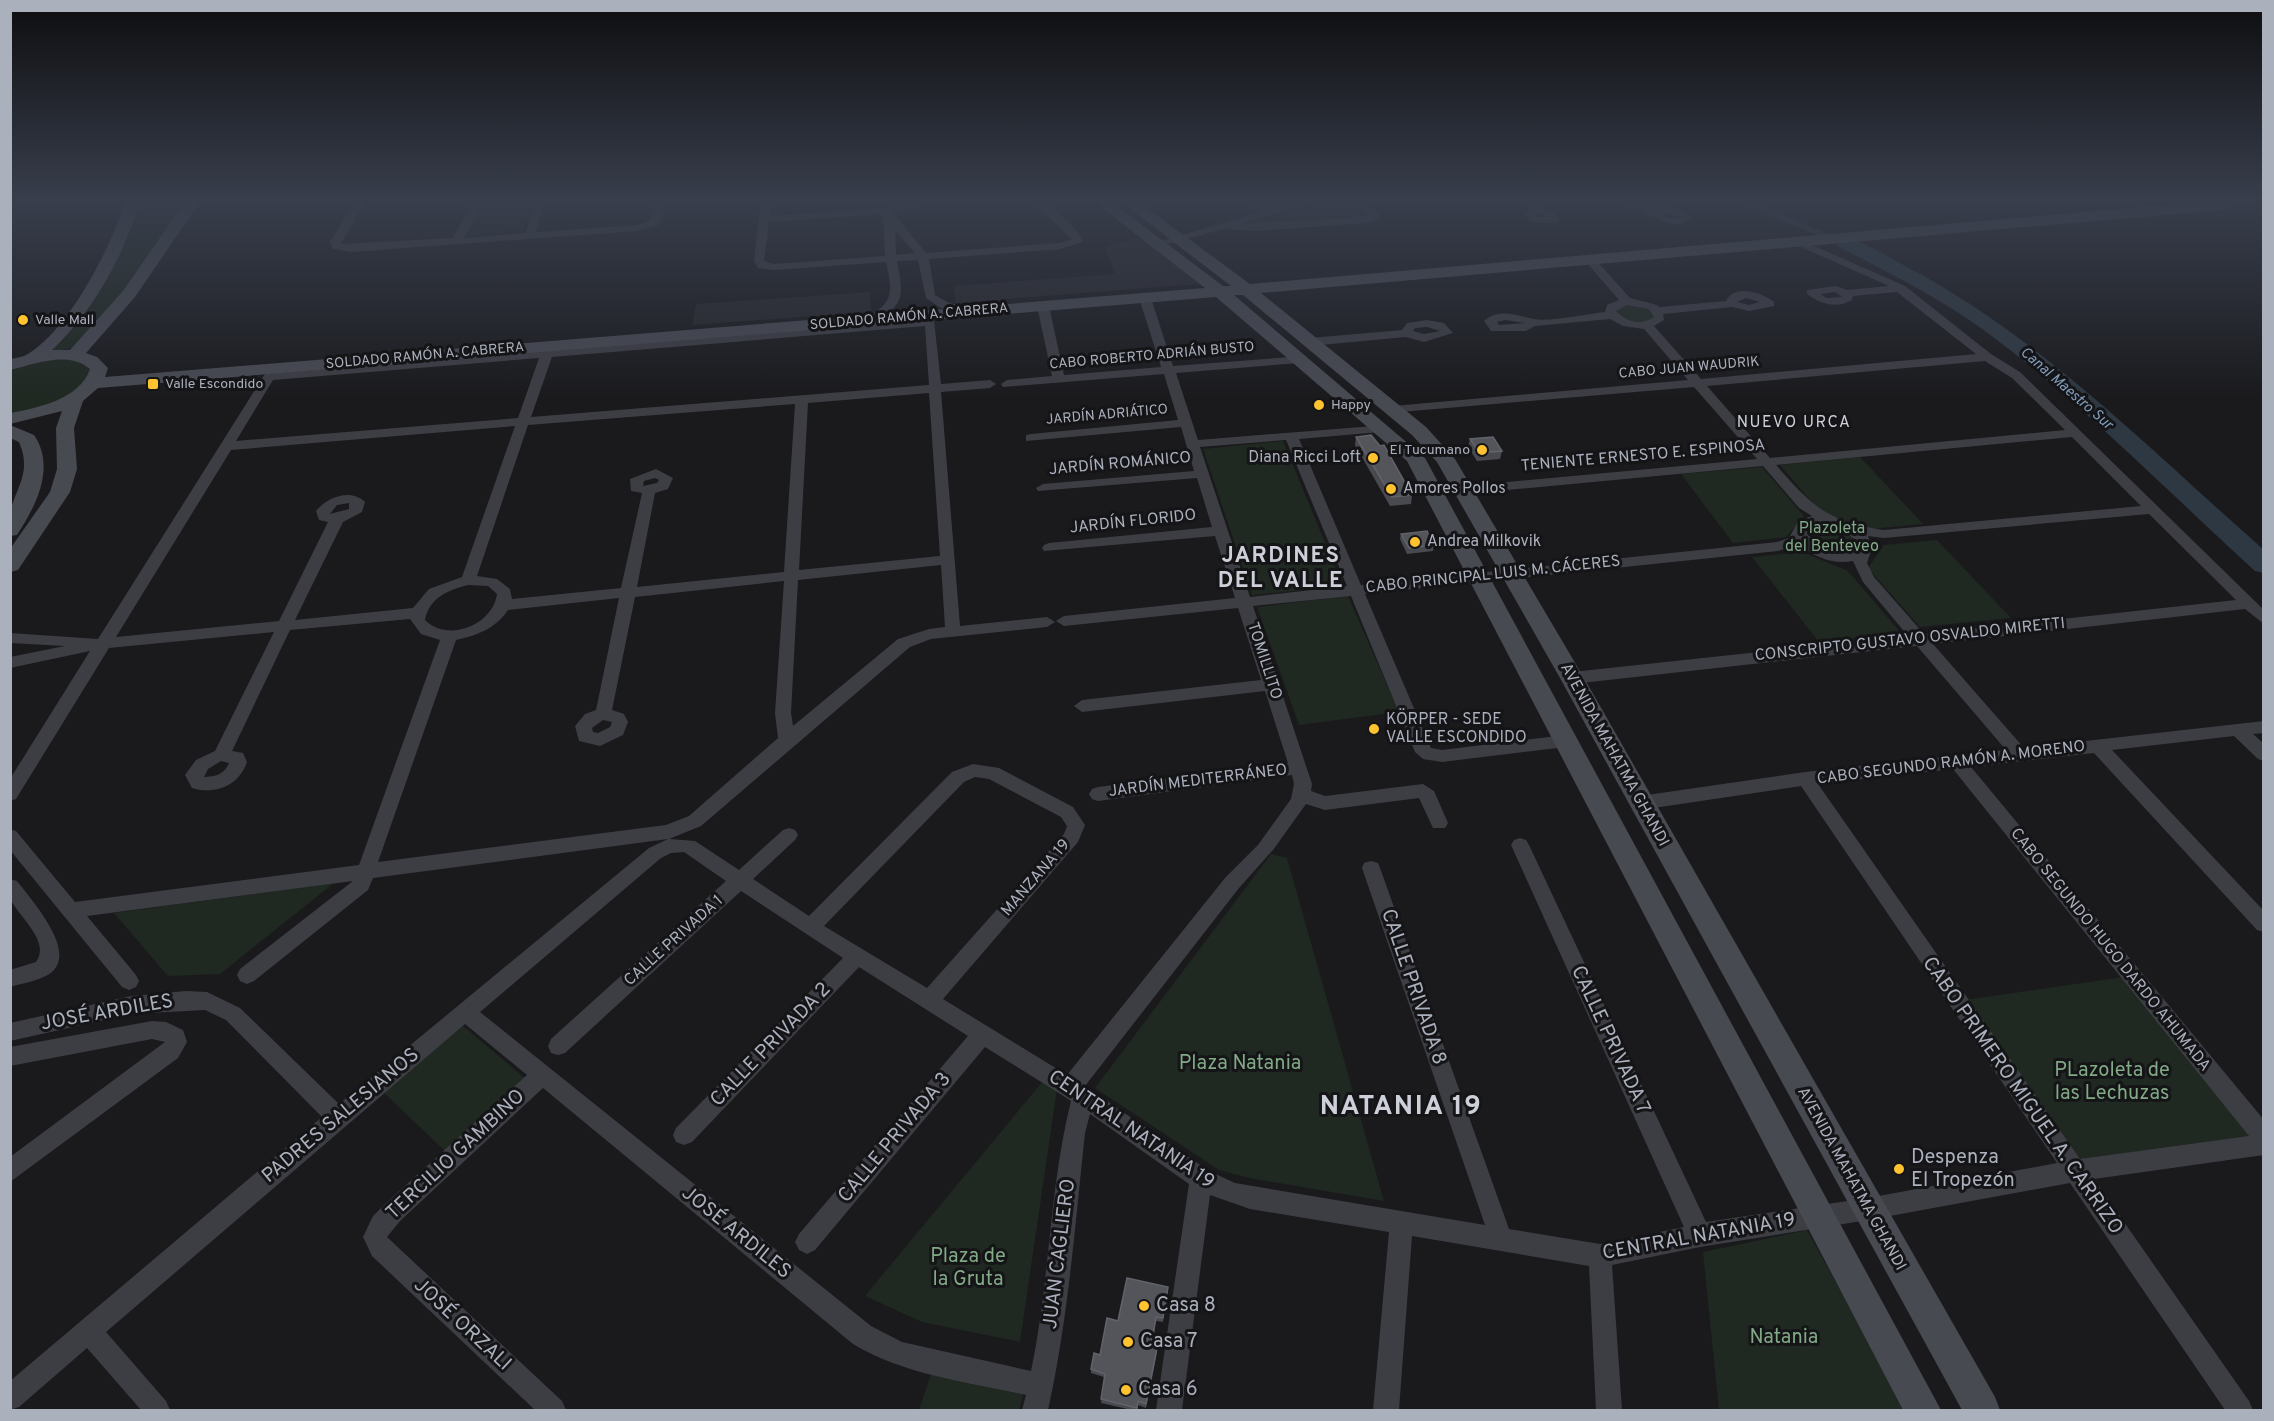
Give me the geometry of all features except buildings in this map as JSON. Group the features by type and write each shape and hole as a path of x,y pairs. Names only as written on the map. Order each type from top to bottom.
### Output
{"main road":[{"path":"33,359 51,343 105,266"},
{"path":"74,356 129,294 148,266"},
{"name":"AVENIDA MAHATMA GHANDI","path":"1186,266 1305,351 1387,419 1439,451 1512,572 1982,1410"},
{"name":"AVENIDA MAHATMA GHANDI","path":"1215,266 1246,289 1305,351"},
{"name":"SOLDADO RAMÓN A. CABRERA","path":"93,383 1526,266"},
{"path":"10,365 33,359 74,356 86,358 99,368 93,383 75,398 41,412 10,419"},
{"path":"10,564 60,492 65,480 65,428 75,398"},
{"name":"AVENIDA MAHATMA GHANDI","path":"1387,419 1418,463 1923,1410"},
{"path":"10,430 27,439 35,461 31,486 10,530"}],"street":[{"path":"899,266 934,300 955,309 975,312"},
{"path":"867,321 884,312 892,304 912,281 918,266"},
{"path":"1596,266 1626,301"},
{"path":"1852,266 1900,288 1988,357 2016,375 2264,619"},
{"path":"1846,293 1900,288"},
{"name":"TOMILLITO","path":"1145,298 1298,768 1304,789 1302,795"},
{"path":"1612,315 1610,311 1614,304 1626,301 1641,303 1658,311 1732,304"},
{"path":"1043,306 1059,379"},
{"path":"1532,322 1612,315 1631,324 1647,325 1660,318 1658,311"},
{"path":"10,794 269,377 930,322 953,632"},
{"path":"1647,325 1804,506 1808,514 1804,528 1805,543 1849,564 1868,579 2020,755"},
{"name":"CABO ROBERTO ADRIÁN BUSTO","path":"1007,384 1167,370 1305,351 1406,333"},
{"path":"468,580 548,353"},
{"name":"CABO JUAN WAUDRIK","path":"1191,444 1291,436 1387,419 1698,382 1988,357"},
{"path":"226,446 524,420 990,384"},
{"path":"787,740 783,713 802,399"},
{"name":"JARDÍN ADRIÁTICO","path":"1031,438 1185,423"},
{"name":"TENIENTE ERNESTO E. ESPINOSA","path":"1464,490 2076,433"},
{"path":"1291,436 1424,752 1442,756 1566,741"},
{"name":"JARDÍN ROMÁNICO","path":"1043,488 1201,474"},
{"path":"603,714 649,491"},
{"path":"1804,506 1831,521 1855,530 1884,534 2153,509"},
{"path":"221,755 338,519"},
{"path":"1804,528 1831,521"},
{"name":"CABO PRINCIPAL LUIS M. CÁCERES","path":"1778,546 1794,541 1804,528"},
{"path":"1855,530 1863,539 1860,563 1868,579"},
{"name":"JARDÍN FLORIDO","path":"1049,548 1220,531"},
{"path":"1830,556 1850,557 1863,550 1873,539 1884,534"},
{"name":"CABO PRINCIPAL LUIS M. CÁCERES","path":"1064,621 1512,572 1778,546 1816,550"},
{"path":"504,605 948,560"},
{"path":"468,580 481,580 500,586 505,592 504,605 495,618 483,626 450,635 429,633 421,628 417,621 417,613 422,604 435,592 468,580"},
{"name":"CONSCRIPTO GUSTAVO OSVALDO MIRETTI","path":"1572,678 2248,604"},
{"path":"10,663 105,643 417,613"},
{"path":"72,910 668,832 695,821 787,740 904,643 929,634 1047,622"},
{"path":"247,975 361,885 368,872 450,635"},
{"path":"10,638 105,643"},
{"path":"1082,706 1271,685"},
{"name":"CABO SEGUNDO RAMÓN A. MORENO","path":"1640,803 1805,779 2264,727"},
{"path":"2238,730 2264,755"},
{"path":"2098,746 2264,924"},
{"name":"CABO SEGUNDO HUGO DARDO AHUMADA","path":"1958,762 2264,1137"},
{"name":"JARDÍN MEDITERRÁNEO","path":"1098,794 1298,768"},
{"name":"MANZANA 19","path":"810,927 958,777 966,773 973,770 993,773 1067,812 1076,825 1072,837 930,1000"},
{"name":"CABO PRIMERO MIGUEL A. CARRIZO","path":"1805,779 2240,1410"},
{"path":"1077,1092 1232,883 1265,848 1302,795 1325,802 1423,791 1428,796 1439,823"},
{"name":"CALLE PRIVADA 1","path":"558,1046 789,835"},
{"path":"10,836 129,981"},
{"name":"CENTRAL NATANIA 19","path":"678,843 689,846 810,927 1077,1092 1201,1179 1241,1196 1600,1256 1700,1235 1868,1209 2074,1172 2264,1144"},
{"name":"PADRES SALESIANOS","path":"10,1398 338,1118 655,853 665,846 678,843"},
{"name":"CALLE PRIVADA 7","path":"1520,845 1700,1235"},
{"name":"CALLE PRIVADA 8","path":"1371,868 1502,1241"},
{"path":"10,886 48,938 50,956 49,963 43,968 10,979"},
{"name":"CALLE PRIVADA 2","path":"684,1135 858,955"},
{"name":"JOSÉ ARDILES","path":"10,1032 131,1005 186,1000 207,1001 232,1014 338,1118"},
{"name":"JOSÉ ARDILES","path":"465,1012 541,1076 872,1341 903,1354 1041,1386"},
{"path":"10,1057 152,1030 166,1031 176,1037 177,1042 171,1051 10,1171"},
{"name":"CALLE PRIVADA 3","path":"807,1242 983,1034"},
{"name":"TERCILIO GAMBINO","path":"375,1237 381,1224 392,1213 541,1076"},
{"name":"JUAN CAGLIERO","path":"1035,1410 1053,1324 1077,1092"},
{"path":"1169,1410 1201,1179"},
{"path":"1386,1410 1401,1224"},
{"name":"JOSÉ ORZALI","path":"375,1237 381,1248 554,1410"},
{"path":"1600,1256 1609,1410"},
{"path":"89,1332 157,1410"}],"shaded area":[{"path":"1112,266 1179,266 1200,284 956,303 953,286 1115,274"},
{"path":"870,292 871,312 692,325 696,304"}],"green space":[{"path":"99,266 141,266 119,297 72,348 51,352"},
{"path":"1619,302 1656,309 1655,323 1623,322 1611,307"},
{"path":"71,358 96,367 74,396 11,416 10,369 43,360"},
{"path":"1283,441 1343,586 1252,595 1203,449"},
{"path":"1860,457 1923,524 1871,529 1822,514 1780,465"},
{"path":"1762,467 1804,516 1786,537 1733,543 1681,474"},
{"name":"Plazoleta del Benteveo","path":"1825,520 1861,538 1858,554 1821,553 1801,528"},
{"path":"1937,540 2011,618 1920,627 1868,568 1884,545"},
{"path":"1802,552 1848,571 1901,633 1819,642 1752,557"},
{"path":"1348,596 1399,712 1299,725 1257,607"},
{"name":"Plaza Natania","path":"1271,854 1287,858 1384,1201 1249,1178 1219,1170 1095,1088"},
{"path":"334,883 220,974 168,976 114,913"},
{"name":"PLazoleta de las Lechuzas","path":"2131,976 2263,1137 2074,1171 1957,1001"},
{"path":"462,1025 526,1079 445,1151 382,1091"},
{"name":"Plaza de la Gruta","path":"1043,1081 1057,1089 1020,1342 922,1322 865,1296"},
{"name":"Natania","path":"1807,1230 1907,1410 1719,1410 1703,1252"},
{"path":"932,1371 1024,1391 1019,1410 919,1410"}],"waterway":[{"name":"Canal Maestro Sur","path":"1890,266 1935,290 1992,326 2057,378 2264,565"}],"place":[{"name":"Valle Mall","path":"23,320"},
{"name":"Valle Escondido","path":"153,384"},
{"name":"Happy","path":"1319,405"},
{"name":"El Tucumano","path":"1482,450"},
{"name":"Diana Ricci Loft","path":"1373,458"},
{"name":"Amores Pollos","path":"1391,489"},
{"name":"Andrea Milkovik","path":"1415,542"},
{"name":"KÖRPER - SEDE VALLE ESCONDIDO","path":"1374,729"},
{"name":"Despenza El Tropezón","path":"1899,1169"},
{"name":"Casa 8","path":"1144,1306"},
{"name":"Casa 7","path":"1128,1342"},
{"name":"Casa 6","path":"1126,1390"}],"district":[{"name":"NUEVO URCA","path":"1794,423"},
{"name":"JARDINES DEL VALLE","path":"1281,568"},
{"name":"NATANIA 19","path":"1401,1107"}]}
